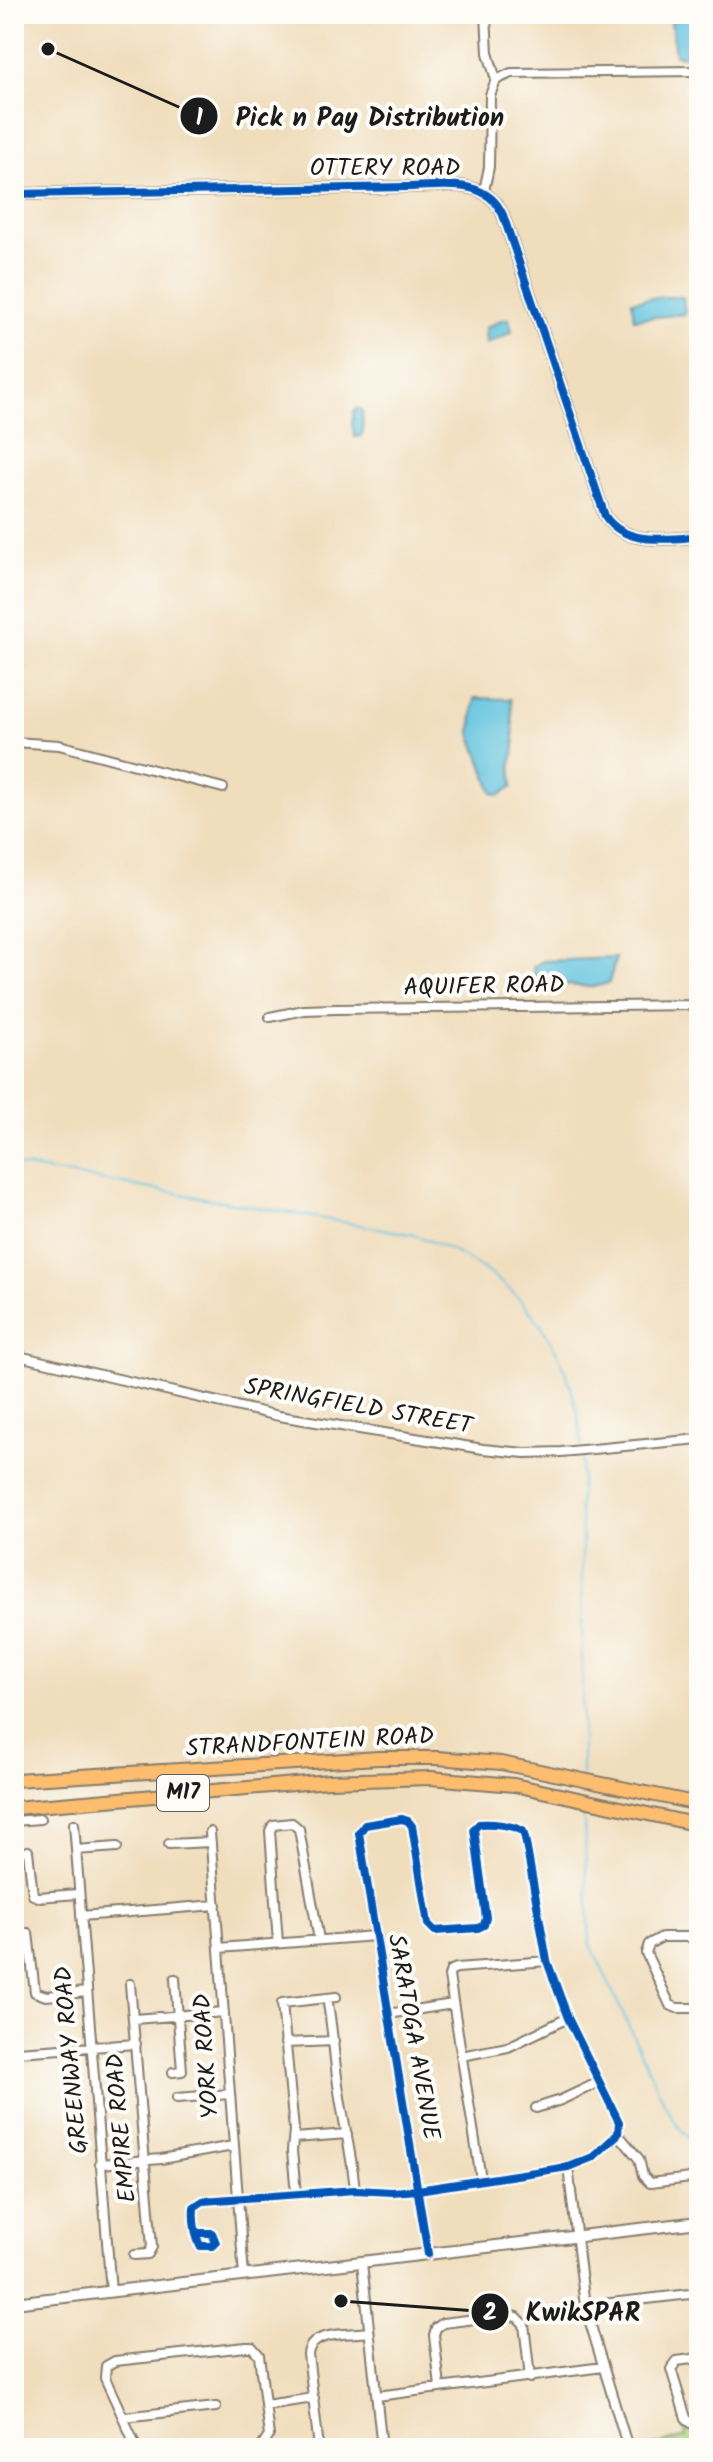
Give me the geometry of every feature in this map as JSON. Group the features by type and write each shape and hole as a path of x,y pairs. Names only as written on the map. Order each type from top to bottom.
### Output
{"main road":[{"name":"STRANDFONTEIN ROAD","path":"14,1780 419,1758 501,1763 571,1775 699,1804"},
{"name":"STRANDFONTEIN ROAD","path":"14,1808 373,1778 467,1780 568,1796 699,1825"}],"street":[{"path":"484,191 489,167 490,95 496,80 488,53 486,14"},
{"path":"496,80 505,75 529,72 699,71"},
{"name":"OTTERY ROAD","path":"18,192 407,187 465,187 484,191 493,197 503,215 605,516 621,532 634,537 699,537"},
{"path":"14,742 59,745 223,788"},
{"name":"AQUIFER ROAD","path":"270,1017 304,1010 336,1009 699,1005"},
{"name":"SPRINGFIELD STREET","path":"14,1355 279,1416 483,1449 525,1453 573,1451 699,1439"},
{"path":"14,1821 40,1819"},
{"name":"SARATOGA AVENUE","path":"428,2254 375,1936 359,1833 361,1827 402,1819 412,1826 428,1924 435,1931 484,1925 486,1918 474,1829 479,1824 486,1824 523,1831 547,1961"},
{"path":"278,1943 270,1831 273,1825 281,1823 292,1823 299,1829 319,1940"},
{"name":"GREENWAY ROAD","path":"74,1824 111,2292"},
{"name":"YORK ROAD","path":"169,1844 210,1837 244,2276"},
{"path":"76,1850 117,1847"},
{"path":"28,1851 33,1895 78,1894"},
{"path":"81,1916 216,1905"},
{"path":"28,1933 35,1992 46,1996 86,1992"},
{"path":"219,1948 375,1936"},
{"path":"699,1937 662,1937 649,1944 646,1953 670,2005 699,2008"},
{"path":"196,2233 194,2207 197,2203 355,2190 418,2190 568,2167 593,2157 618,2134 619,2122 568,2018 547,1961 453,1969 449,1976 481,2179"},
{"path":"173,2072 182,2071 175,1979"},
{"name":"EMPIRE ROAD","path":"130,1984 152,2250 148,2254 134,2255"},
{"path":"296,2194 282,2003 332,1998 336,2074 355,2190"},
{"path":"388,2014 453,2004"},
{"path":"134,2019 224,2012"},
{"path":"461,2056 508,2047 568,2018"},
{"path":"285,2043 334,2041"},
{"path":"17,2052 136,2044"},
{"path":"536,2108 599,2082"},
{"path":"177,2098 230,2094"},
{"path":"14,2129 14,2144"},
{"path":"294,2138 347,2134"},
{"path":"618,2134 639,2159 643,2176 650,2183 699,2177"},
{"path":"100,2164 233,2146"},
{"path":"568,2167 585,2306 628,2448"},
{"path":"14,2303 699,2222"},
{"path":"362,2263 382,2448"},
{"path":"585,2306 699,2293"},
{"path":"440,2387 434,2335 436,2328 443,2323 507,2315 517,2317 524,2324 530,2378"},
{"path":"319,2448 308,2354 310,2345 317,2339 369,2332"},
{"path":"137,2448 105,2378 104,2370 110,2363 252,2347 259,2355 265,2405 268,2440 261,2448"},
{"path":"699,2358 677,2361 671,2369 686,2418 691,2423 699,2423"},
{"path":"377,2396 603,2367"},
{"path":"265,2405 314,2398"},
{"path":"123,2417 216,2407"}],"green space":[{"path":"694,2427 696,2448 648,2448 686,2437 685,2429"}],"water":[{"path":"696,15 696,50 687,56 675,55 671,21"},
{"path":"683,297 685,314 634,319 632,301"},
{"path":"509,319 512,332 486,344 485,328"},
{"path":"358,408 362,411 363,431 361,436 355,437 352,424 354,411"},
{"path":"475,698 511,699 515,748 511,764 513,786 500,795 493,793 471,733"},
{"path":"616,958 609,983 593,987 543,983 536,980 533,967 543,961"}],"waterway":[{"path":"14,1165 411,1234 447,1248 479,1266 508,1288 551,1341 566,1373 582,1447"},
{"path":"582,1775 582,1532 579,1507 583,1453"},
{"path":"583,1805 590,1943 665,2104 677,2125 699,2149"}],"cycle path":[{"path":"14,194 448,186 462,186 486,194 503,215 605,516 614,526 636,537 699,537"},
{"path":"196,2233 212,2233 216,2243 200,2246 198,2241 197,2237 196,2232 195,2227 194,2207 203,2201 355,2190 418,2190 568,2167 593,2157 618,2134 619,2122 568,2018 547,1961 523,1831 496,1824 479,1824 474,1829 486,1918 484,1925 435,1931 428,1924 412,1826 402,1819 365,1825 359,1833 376,1939 411,2149 420,2201 428,2254"}],"place":[{"name":"Pick n Pay Distribution","path":"48,49"},
{"name":"KwikSPAR","path":"341,2301"}]}
